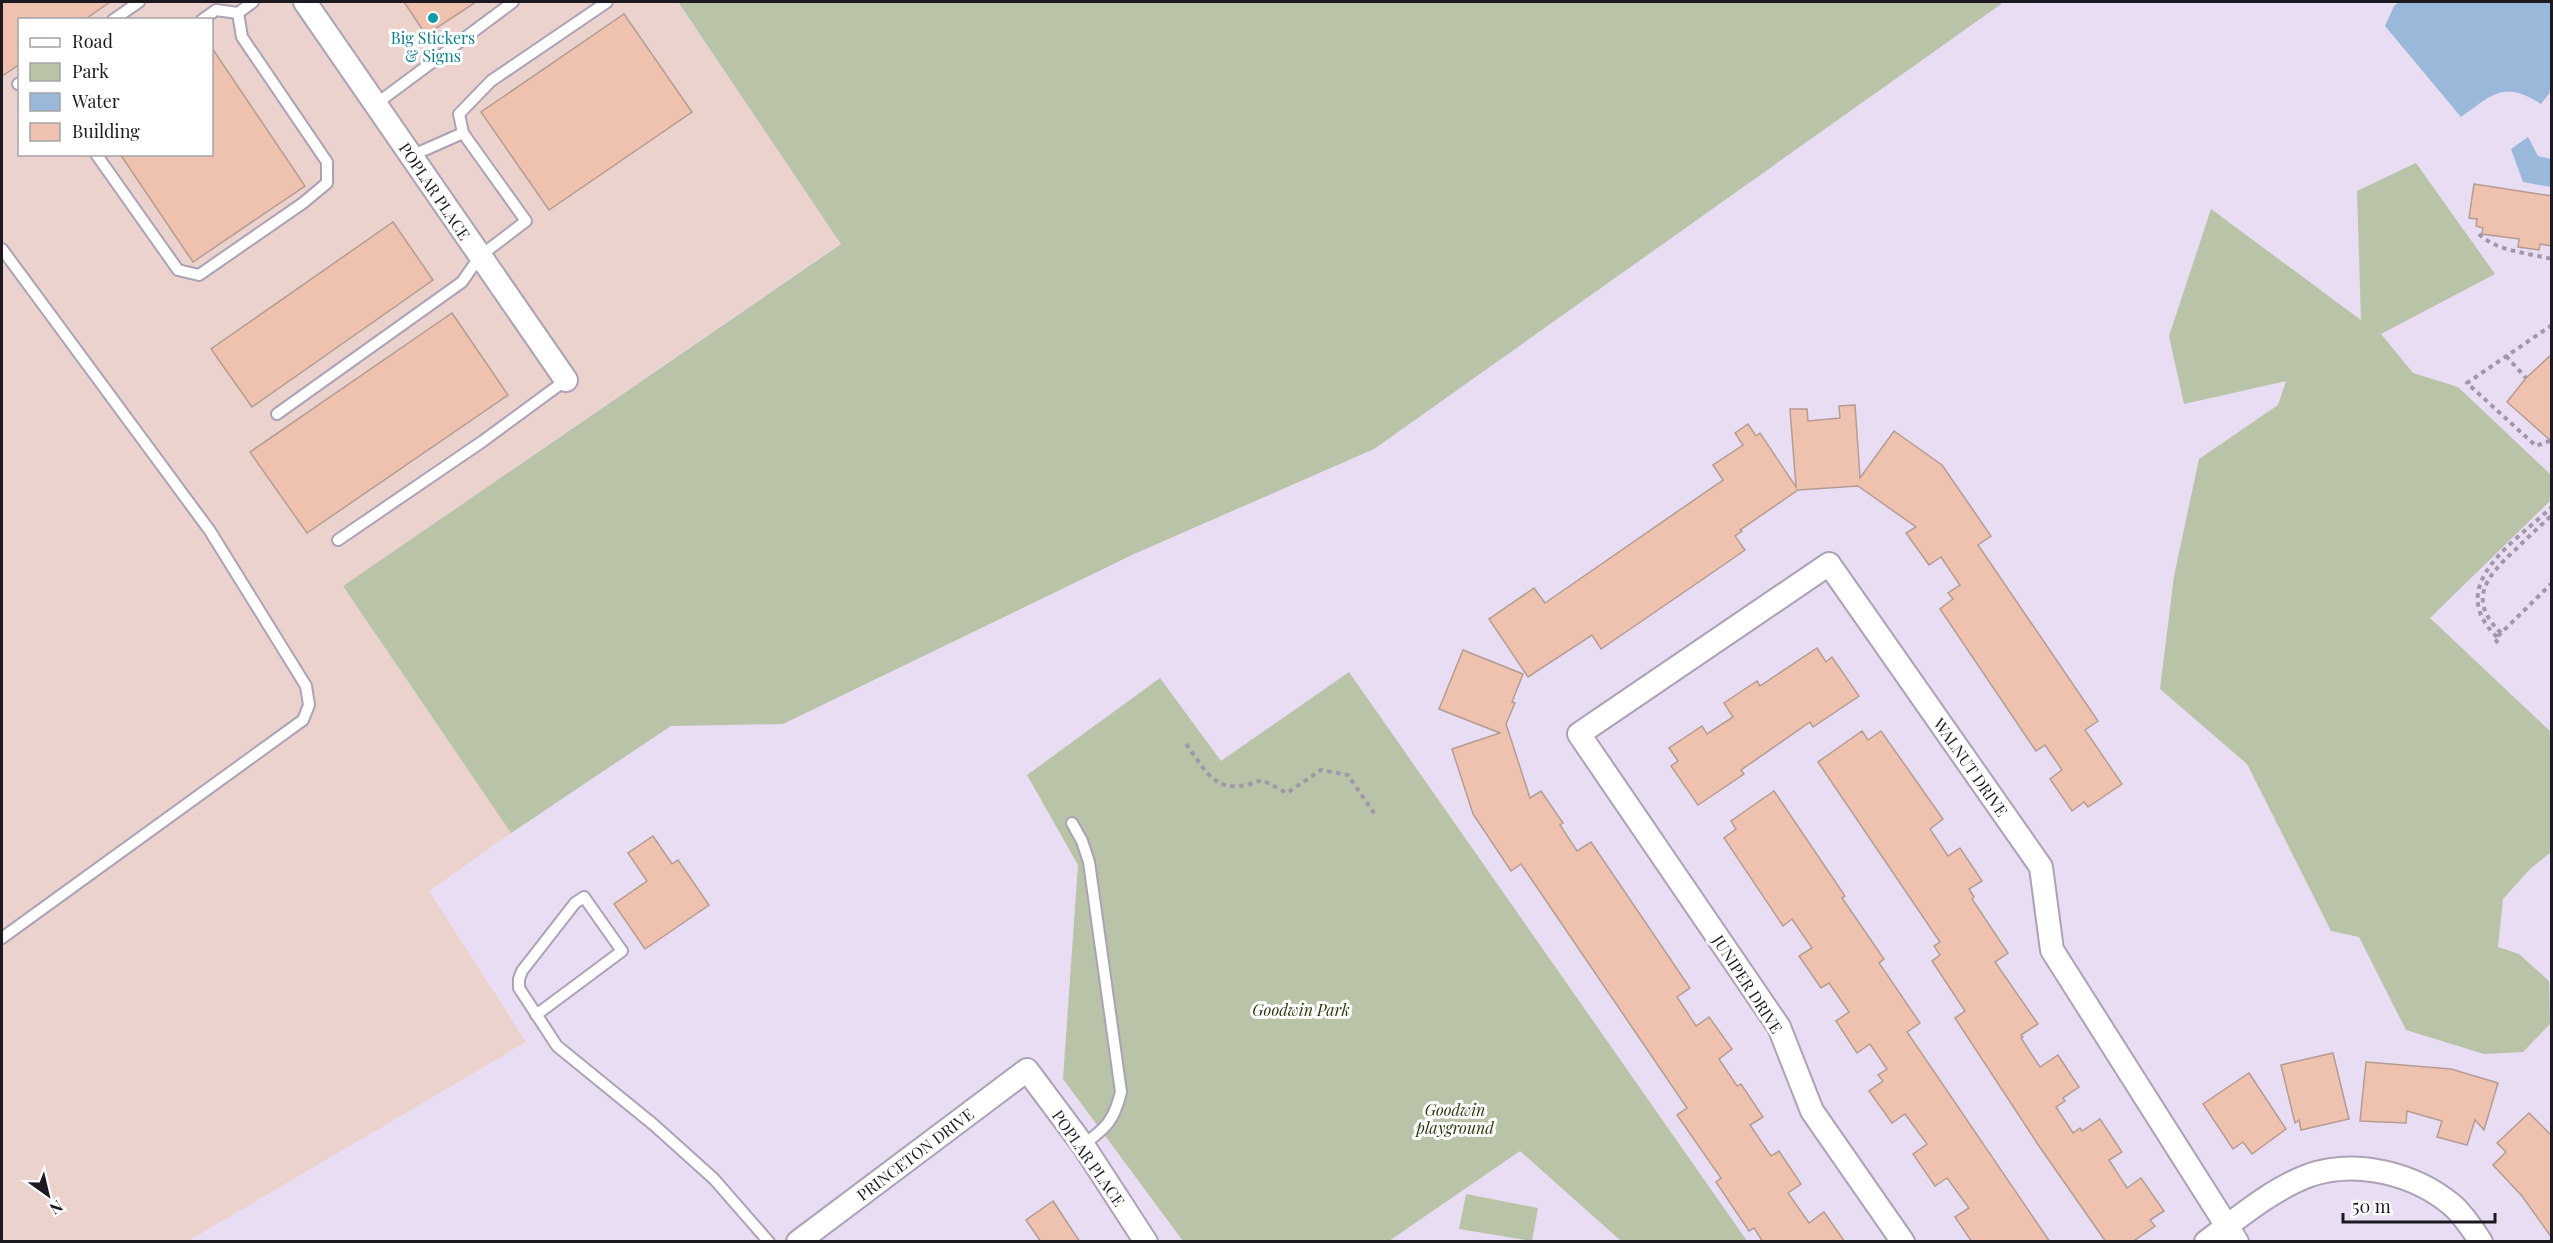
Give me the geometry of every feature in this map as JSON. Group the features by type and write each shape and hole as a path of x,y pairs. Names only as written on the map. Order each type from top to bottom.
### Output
{"street":[{"name":"POPLAR PLACE","path":"305,2 566,380"},
{"name":"WALNUT DRIVE","path":"1579,734 1829,564 2041,867 2052,950 2232,1234"},
{"name":"JUNIPER DRIVE","path":"1579,734 1779,1027 1812,1111 1903,1242"},
{"name":"PRINCETON DRIVE","path":"798,1242 1027,1070 1030,1076"},
{"name":"POPLAR PLACE","path":"1030,1076 1083,1145 1146,1242"},
{"path":"2206,1242 2232,1234 2286,1186 2312,1175 2341,1169 2373,1170 2400,1177 2428,1190 2454,1206 2481,1242"}],"lane":[{"path":"116,18 139,2"},
{"path":"205,18 216,10 238,13 253,2"},
{"path":"376,104 513,2"},
{"path":"277,414 462,282 480,256 526,221 463,133 459,114 490,81 607,2"},
{"path":"97,156 178,270 199,275 303,203 327,183 327,162 242,37 238,13"},
{"path":"411,156 463,133"},
{"path":"2,249 210,531 306,686 309,705 303,720 2,938"},
{"path":"338,540 483,441 566,380"},
{"path":"1072,823 1082,841 1089,862 1121,1092 1111,1122 1083,1145"},
{"path":"536,1015 622,951 584,897 575,903 522,971 519,988 536,1015 557,1047 654,1125 714,1179 769,1242"}],"path":[{"path":"2478,234 2485,240 2552,259"},
{"path":"2552,326 2467,383 2536,446 2552,440"},
{"path":"2506,356 2526,378"},
{"path":"2497,637 2484,624 2476,602 2482,576 2552,507"},
{"path":"2501,633 2485,612 2482,601 2483,589 2495,569 2552,515"},
{"path":"2498,643 2495,639 2552,583"},
{"path":"1186,744 1210,774 1231,788 1262,780 1287,793 1321,770 1348,775 1376,816"}],"shaded area":[{"path":"2,2 677,2 841,243 343,586 511,833 429,891 526,1042 188,1241 2,1241"}],"green space":[{"path":"678,2 2004,2 1374,449 1134,554 783,724 671,726 511,833 343,586 841,244"},
{"path":"2416,163 2495,274 2381,334 2413,373 2458,387 2551,475 2551,500 2430,618 2551,732 2551,852 2530,869 2503,899 2498,947 2519,954 2549,981 2550,1024 2523,1052 2484,1054 2406,1030 2359,937 2331,931 2247,764 2160,689 2174,576 2199,459 2278,405 2286,381 2184,404 2169,336 2211,209 2361,320 2357,191"},
{"name":"Goodwin Park","path":"1349,672 1747,1241 1621,1241 1520,1151 1389,1241 1183,1241 1063,1079 1078,865 1027,775 1160,678 1221,761"},
{"path":"1466,1194 1538,1208 1532,1241 1459,1229"}],"water":[{"path":"2399,2 2551,2 2551,91 2541,104 2517,93 2499,93 2461,117 2385,26 2394,6"},
{"path":"2528,137 2538,156 2551,159 2551,187 2523,182 2511,149"}],"building":[{"path":"2,2 110,2 87,18 18,18 18,65 2,76"},
{"name":"Big Stickers & Signs","path":"404,2 476,2 426,35"},
{"path":"624,14 692,112 549,210 481,112"},
{"path":"213,49 305,186 193,262 121,156 213,156"},
{"path":"2474,184 2552,196 2552,246 2540,244 2539,250 2518,247 2519,239 2482,234 2483,228 2476,226 2477,219 2469,218"},
{"path":"393,222 433,280 252,407 211,349"},
{"path":"452,313 508,395 307,533 250,452"},
{"path":"2552,354 2552,442 2507,402 2526,378"},
{"path":"1855,405 1860,478 1894,431 1942,465 1991,536 1978,545 2098,721 2085,730 2122,784 2088,807 2084,802 2072,811 2050,779 2062,770 2045,745 2036,751 1940,609 1953,599 1948,593 1960,585 1941,557 1929,565 1906,533 1916,527 1858,486 1798,490 1740,530 1742,531 1735,536 1745,550 1601,649 1592,635 1528,677 1489,619 1534,588 1545,603 1723,480 1713,465 1743,445 1735,433 1748,424 1756,436 1760,433 1796,487 1790,409 1807,409 1808,421 1840,418 1839,406"},
{"path":"1817,648 1826,662 1832,657 1859,696 1813,727 1810,722 1741,770 1744,774 1698,805 1671,766 1678,761 1669,748 1702,726 1707,734 1733,717 1724,703 1757,681 1760,686"},
{"path":"1463,650 1523,674 1506,724 1530,798 1541,791 1563,823 1560,825 1577,851 1591,842 1690,988 1677,997 1696,1026 1709,1017 1732,1049 1719,1059 1737,1086 1741,1084 1763,1117 1750,1125 1771,1156 1779,1151 1801,1184 1788,1193 1809,1223 1824,1212 1845,1242 1763,1242 1754,1228 1749,1231 1716,1182 1721,1178 1677,1115 1687,1108 1521,864 1511,871 1473,814 1452,749 1500,733 1439,709"},
{"path":"1862,731 1868,740 1881,731 1943,819 1930,829 1948,856 1960,848 1982,881 1969,889 1974,897 1972,899 2008,953 1995,962 2038,1024 2021,1035 2023,1037 2021,1038 2040,1067 2058,1055 2079,1087 2063,1098 2065,1101 2056,1107 2073,1133 2080,1128 2082,1131 2100,1119 2122,1152 2109,1160 2127,1188 2141,1178 2164,1211 2150,1220 2155,1226 2132,1242 2106,1242 2039,1146 1955,1018 1965,1011 1932,961 1940,955 1934,946 1940,942 1818,762"},
{"path":"1774,791 1845,896 1842,898 1884,959 1879,963 1920,1023 1907,1032 2050,1242 1972,1242 1955,1217 1969,1208 1947,1178 1935,1186 1913,1154 1927,1144 1905,1114 1892,1123 1869,1091 1883,1081 1878,1075 1887,1069 1870,1044 1857,1053 1836,1021 1849,1012 1829,983 1821,988 1799,956 1812,948 1792,919 1783,926 1724,838 1736,829 1731,821"},
{"path":"653,836 672,864 678,860 709,905 645,949 614,904 647,881 628,853"},
{"path":"2333,1053 2349,1119 2301,1130 2299,1120 2295,1123 2281,1065"},
{"path":"2366,1062 2451,1069 2498,1083 2484,1130 2475,1120 2467,1145 2437,1137 2442,1121 2407,1111 2406,1123 2360,1121"},
{"path":"2249,1073 2286,1129 2252,1154 2243,1142 2233,1149 2203,1104"},
{"path":"2529,1113 2552,1136 2552,1238 2522,1196 2493,1165 2506,1152 2497,1143"},
{"path":"1053,1201 1080,1242 1041,1242 1026,1220"}],"place":[{"name":"Big Stickers & Signs","path":"433,18"}],"park label":[{"name":"Goodwin playground","path":"1455,1118"}]}
